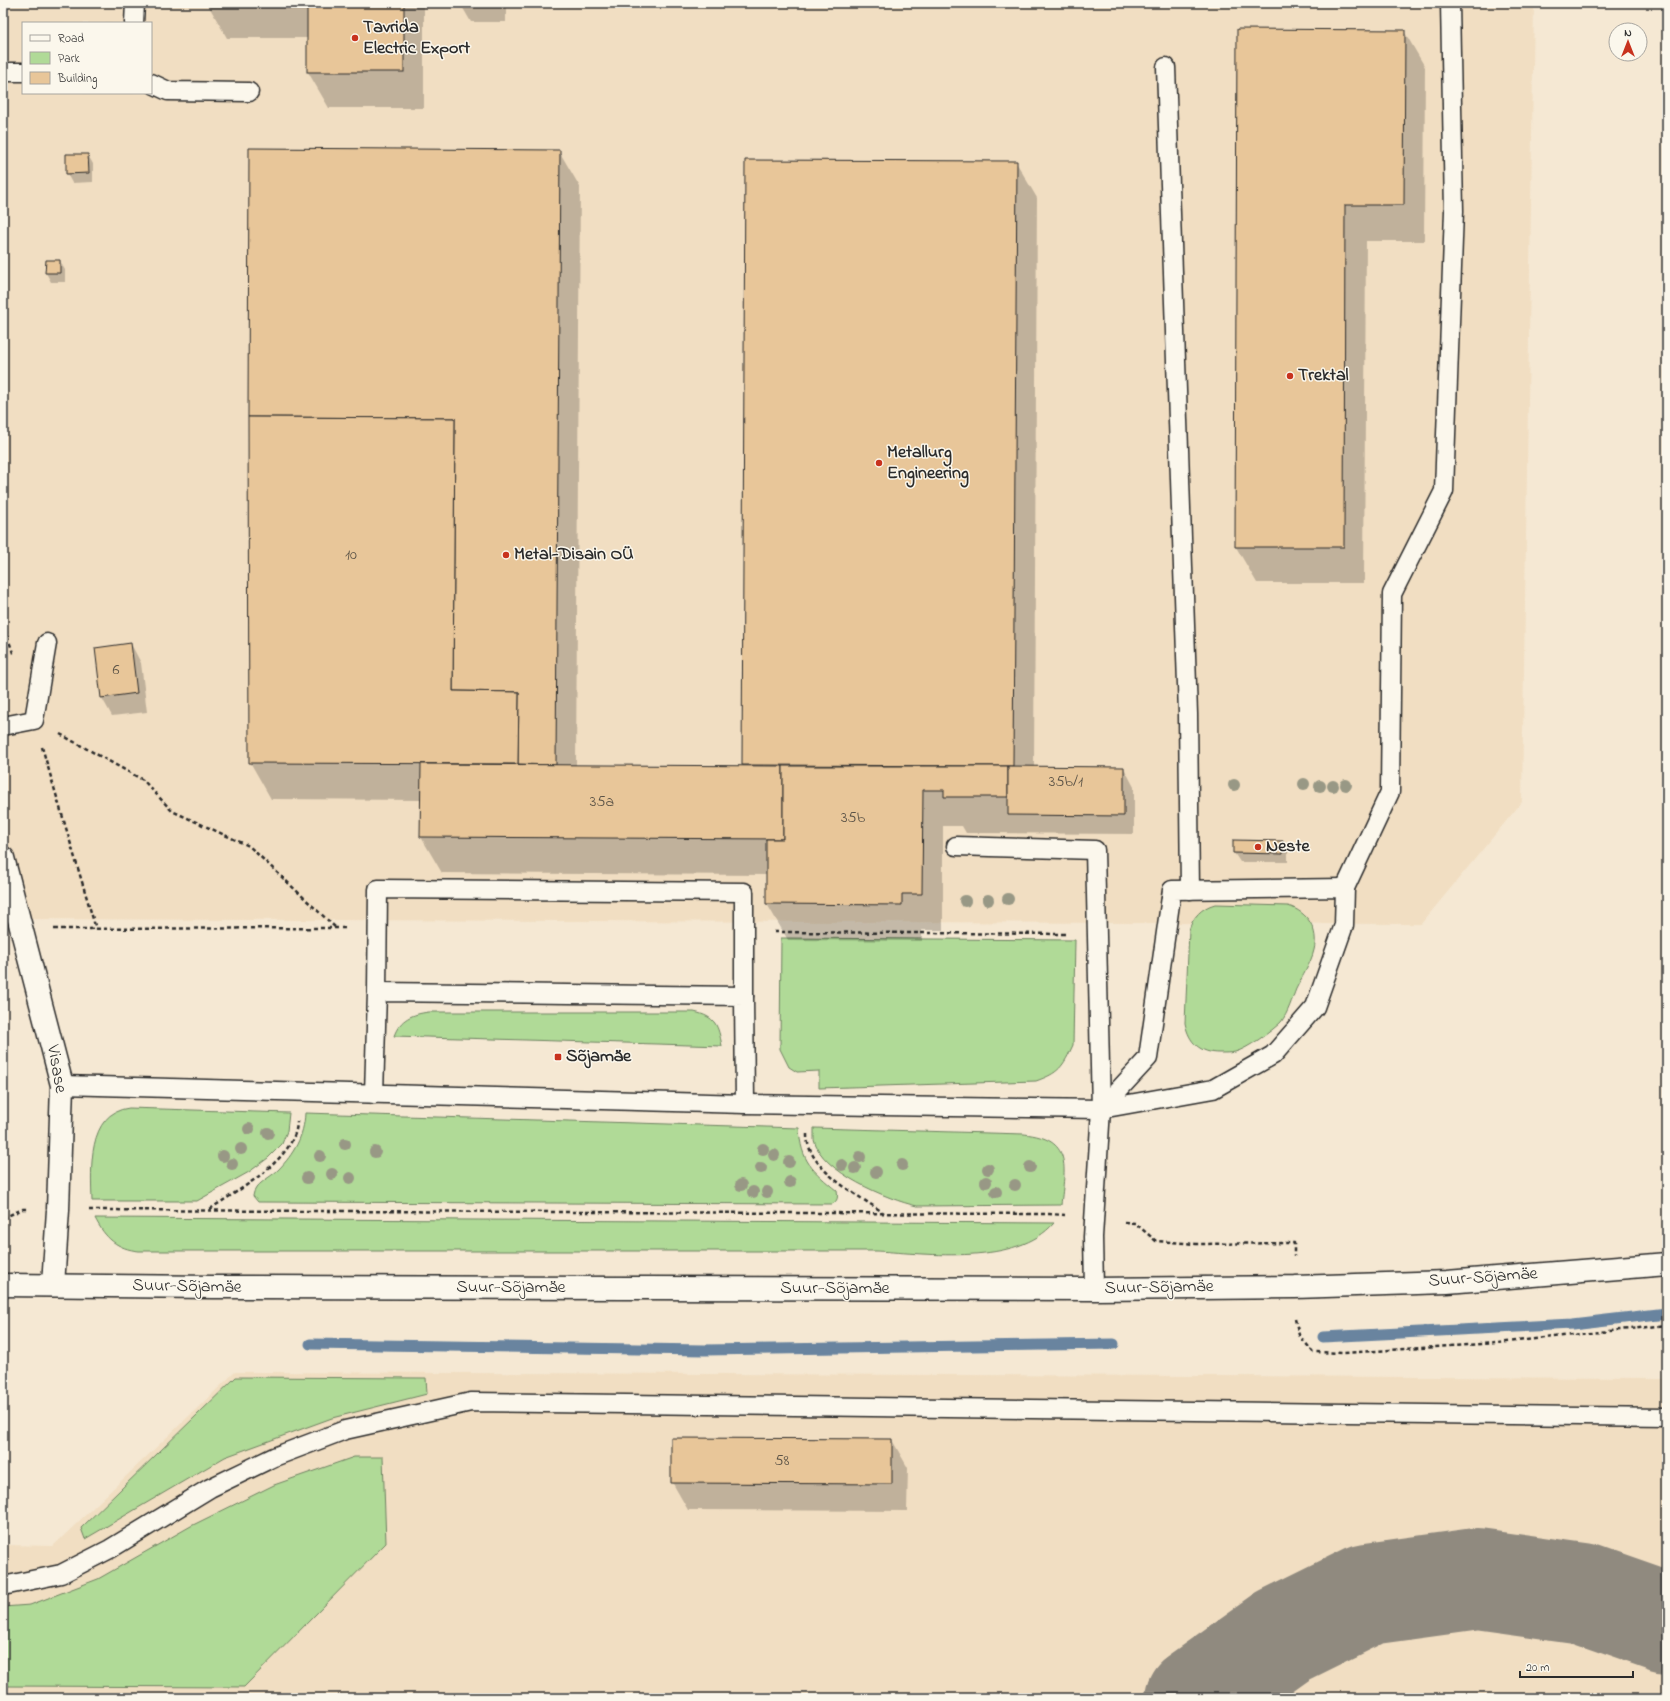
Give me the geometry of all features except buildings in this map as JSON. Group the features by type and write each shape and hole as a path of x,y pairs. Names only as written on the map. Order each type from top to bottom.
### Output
{"main road":[{"name":"Visase","path":"3,858 62,1085 58,1210 53,1285"},
{"name":"Suur-Sõjamäe","path":"3,1285 213,1287 1094,1289 1295,1287 1447,1282 1667,1264"}],"lane":[{"path":"134,22 135,3"},
{"path":"62,1085 745,1104 1101,1109 1214,1089 1273,1055 1315,1007 1344,925 1345,888 1390,792 1392,594 1444,491 1454,211 1450,3"},
{"path":"1166,67 1188,706 1190,890"},
{"path":"3,72 22,72"},
{"path":"152,83 168,91 250,92"},
{"path":"3,726 34,720 48,643"},
{"path":"956,846 1095,850 1101,1109 1094,1219 1094,1289"},
{"path":"1101,1109 1148,1058 1172,890 1345,888"},
{"path":"374,1094 378,889 744,892 745,1104"},
{"path":"377,992 744,996"},
{"path":"3,1586 61,1574 110,1549 210,1488 274,1457 346,1430 471,1402 1667,1417"}],"path":[{"path":"3,623 15,660"},
{"path":"34,720 144,780 172,811 248,846 336,928"},
{"path":"34,720 96,929"},
{"path":"22,929 347,928"},
{"path":"744,932 1098,935"},
{"path":"210,1210 273,1164 286,1151 296,1133 298,1091"},
{"path":"808,1105 807,1140 815,1160 827,1173 885,1214"},
{"path":"3,1218 23,1209 1049,1214 1135,1223 1156,1240 1196,1244 1294,1243 1294,1256"},
{"path":"1295,1318 1298,1335 1313,1352 1344,1353 1497,1343 1667,1326"}],"shaded area":[{"path":"3,3 1534,3 1522,802 1421,924 3,919"},
{"path":"235,1372 1667,1378 1667,1698 3,1698 3,1545 53,1546"}],"green space":[{"path":"1215,904 1288,906 1306,917 1315,936 1314,950 1311,960 1281,1022 1266,1035 1252,1044 1232,1053 1213,1053 1196,1046 1189,1036 1185,1023 1189,930 1198,914"},
{"path":"781,938 1075,940 1073,1045 1063,1064 1055,1072 1036,1081 819,1088 819,1071 797,1072 789,1067 780,1049"},
{"path":"429,1012 694,1012 707,1016 715,1023 722,1046 394,1036 400,1025 407,1018 417,1014"},
{"path":"129,1108 289,1113 287,1131 282,1144 268,1158 249,1172 197,1201 92,1201 92,1159 94,1144 99,1131 105,1120 115,1112"},
{"path":"305,1113 799,1128 800,1140 805,1157 815,1171 837,1191 837,1197 835,1202 832,1204 258,1202 253,1196 256,1188 278,1170 289,1158 303,1129"},
{"path":"814,1128 1024,1134 1040,1137 1051,1142 1058,1149 1062,1157 1064,1179 1061,1205 917,1206 905,1203 890,1198 858,1183 829,1163 819,1152 814,1140"},
{"path":"95,1218 1054,1223 1038,1237 1018,1246 995,1252 946,1255 877,1251 139,1251 124,1248 112,1241 103,1231"},
{"path":"236,1377 426,1378 427,1394 332,1418 225,1457 85,1539 81,1528"},
{"path":"354,1457 383,1457 386,1543 244,1687 3,1686 3,1607 30,1605 98,1579 191,1526 274,1485"}],"waterway":[{"path":"1323,1337 1572,1324 1667,1313"},
{"path":"310,1344 705,1350 1114,1344"}],"taxiway":[{"path":"1196,1698 1283,1636 1368,1594 1477,1579 1584,1594 1667,1623"}],"place":[{"name":"Tavrida Electric Export","path":"355,38"},
{"name":"Trektal","path":"1290,376"},
{"name":"Metallurg Engineering","path":"879,463"},
{"name":"Metal-Disain OÜ","path":"506,555"},
{"name":"Neste","path":"1258,847"},
{"name":"Sõjamäe","path":"558,1057"}]}
